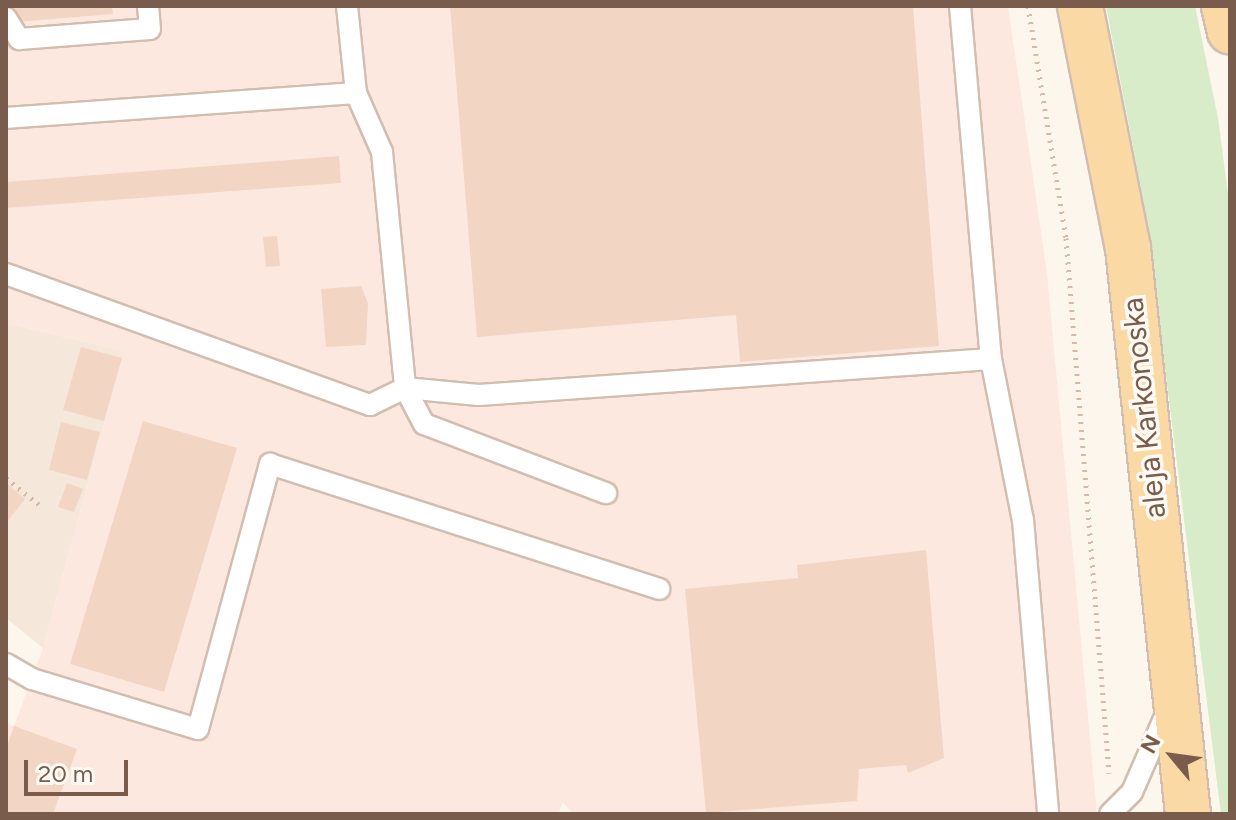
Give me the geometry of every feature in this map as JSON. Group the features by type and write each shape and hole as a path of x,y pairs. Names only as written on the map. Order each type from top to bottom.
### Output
{"main road":[{"name":"aleja Karkonoska","path":"1080,6 1128,248 1188,814"},
{"path":"1224,6 1230,31"}],"lane":[{"path":"6,18 19,39 150,29 148,6"},
{"path":"347,6 356,93 382,152 405,388 424,424 606,493"},
{"path":"960,6 991,359 1023,520 1048,814"},
{"path":"6,118 356,93"},
{"path":"6,274 370,405 405,388 479,395 991,359"},
{"path":"6,664 32,679 198,729 270,464 659,589"},
{"path":"1112,812 1132,792 1176,689"}],"path":[{"path":"1028,6 1066,238 1112,812"},
{"path":"6,478 42,507"}],"shaded area":[{"path":"6,6 1008,6 1047,273 1097,814 573,814 563,802 558,814 6,814 6,723 14,726 43,648 124,351 6,323"},
{"path":"6,323 124,351 43,648 6,618"}],"green space":[{"path":"1106,6 1195,6 1218,118 1230,209 1230,814 1221,814 1145,209"}],"building":[{"path":"15,6 112,6 113,14 17,22"},
{"path":"450,6 913,6 939,346 740,362 736,315 477,337"},
{"path":"339,156 341,183 6,208 6,182"},
{"path":"277,236 280,266 266,267 263,237"},
{"path":"361,286 368,303 366,345 326,347 321,289"},
{"path":"81,347 122,358 104,421 63,410"},
{"path":"143,421 237,448 164,692 70,664"},
{"path":"61,422 100,432 87,480 49,470"},
{"path":"6,483 25,499 6,523"},
{"path":"67,483 83,489 74,512 58,507"},
{"path":"926,550 944,758 908,773 906,765 859,769 857,801 706,813 685,589 798,578 797,565"},
{"path":"14,726 77,749 53,814 6,814 6,749"}]}
